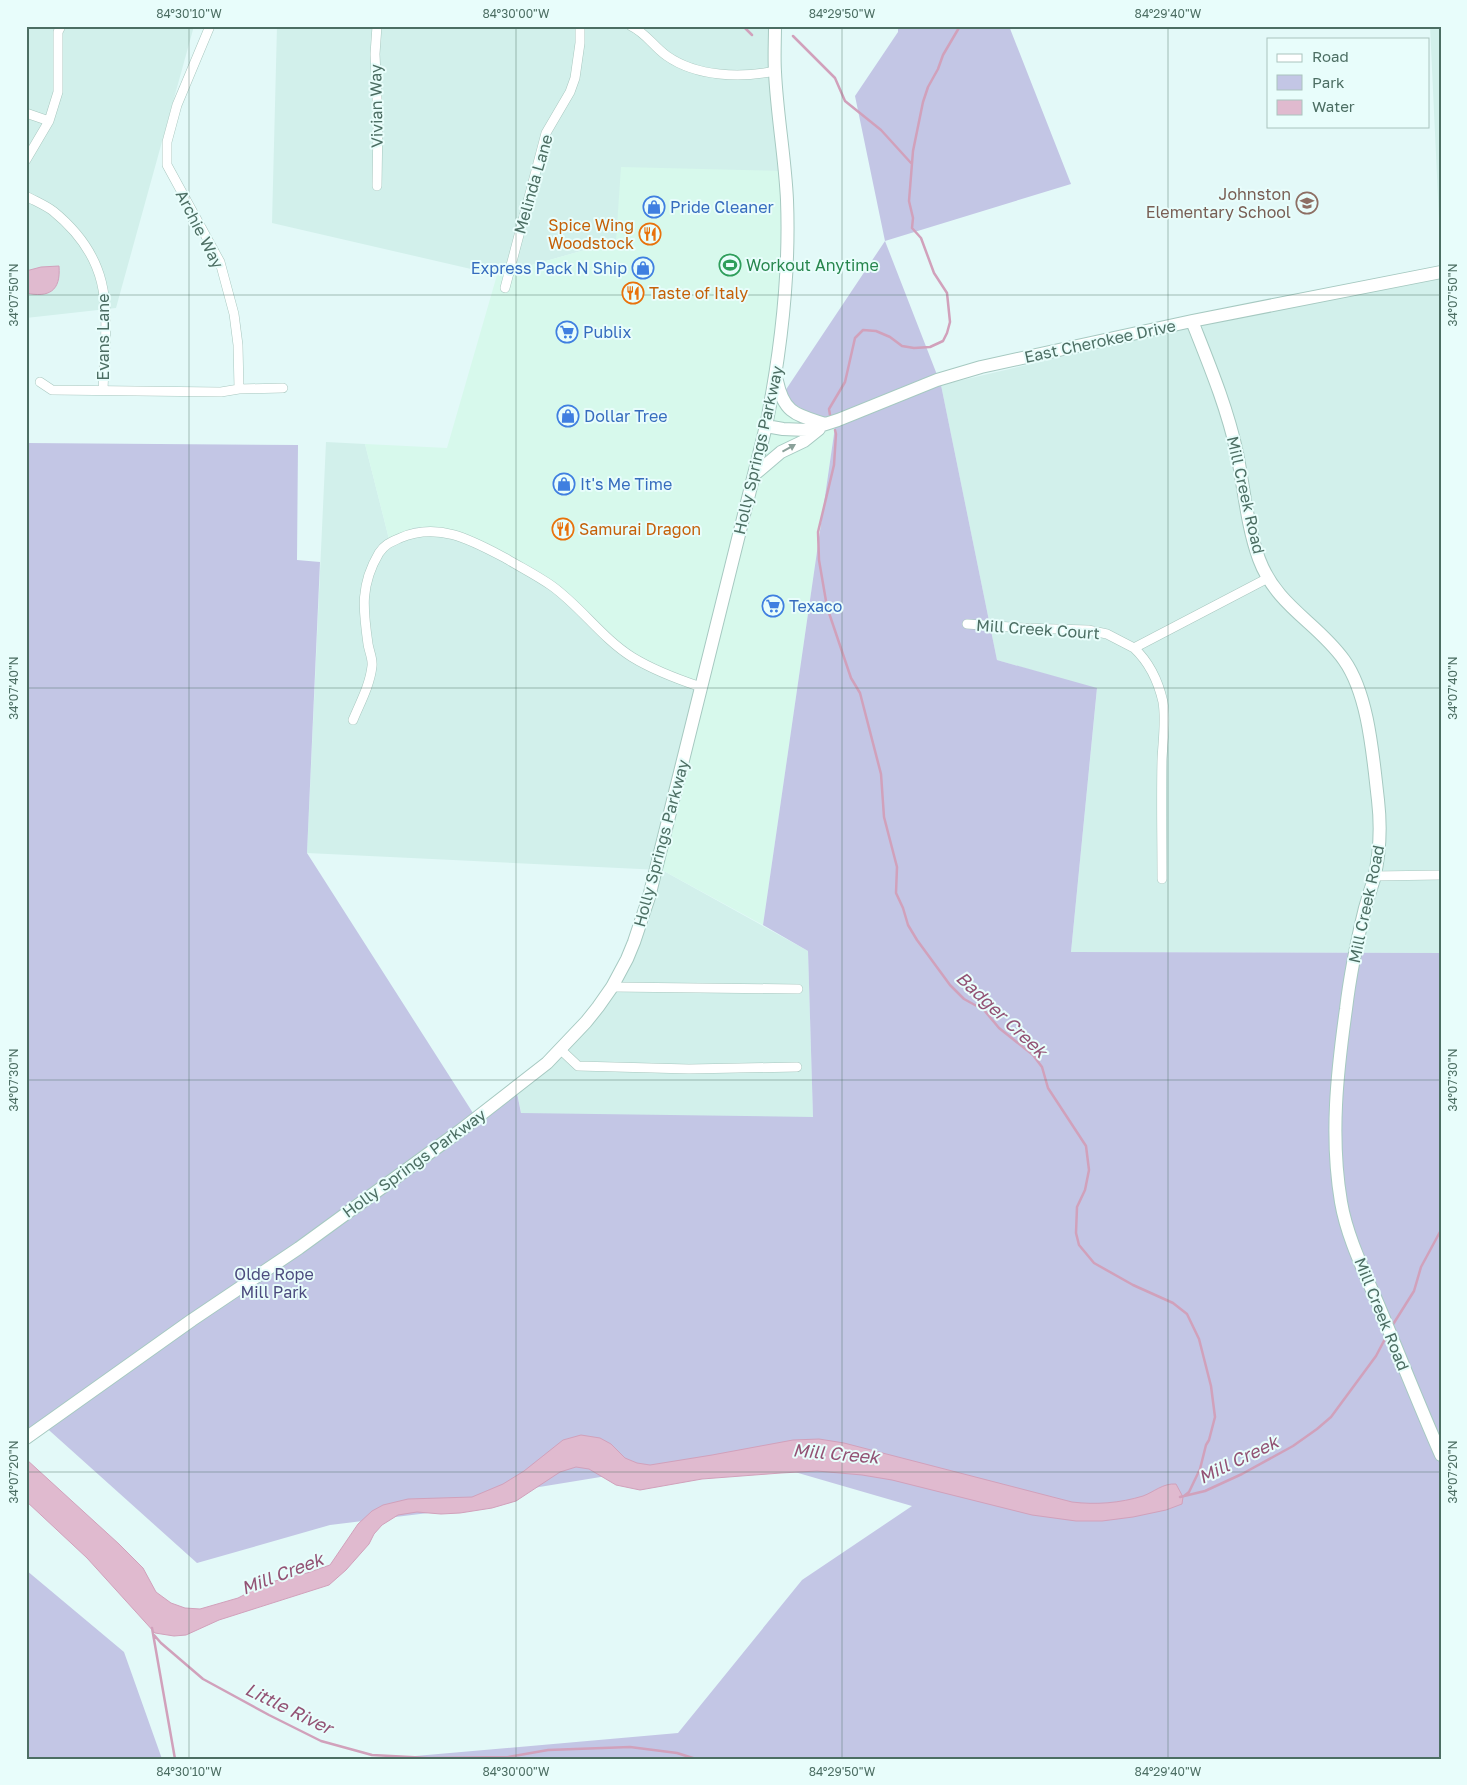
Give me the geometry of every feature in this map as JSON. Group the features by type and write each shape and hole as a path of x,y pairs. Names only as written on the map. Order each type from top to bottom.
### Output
{"street":[{"path":"26,160 49,121 58,92 58,32 61,26"},
{"name":"Archie Way","path":"210,26 177,105 167,142 167,165 220,262 234,314 238,346 238,389"},
{"name":"Vivian Way","path":"377,26 375,54 378,121 377,186"},
{"name":"Melinda Lane","path":"506,288 546,134 570,92 575,78 580,44 580,26"},
{"path":"631,26 641,32 668,56 692,68 735,75 756,75 775,71"},
{"name":"Holly Springs Parkway","path":"26,1438 192,1320 299,1248 461,1130 561,1050 586,1022 612,987 634,942 663,844 755,474 776,376 785,303 788,236 785,168 775,71 774,26"},
{"path":"26,113 49,121"},
{"name":"Evans Lane","path":"26,196 52,210 79,236 94,259 104,288 106,321 103,390"},
{"name":"East Cherokee Drive","path":"766,426 807,430 937,380 981,367 1192,321 1441,272"},
{"name":"Mill Creek Road","path":"1192,321 1227,412 1237,453 1252,535 1259,559 1281,598 1329,642 1345,661 1358,684 1368,728 1378,804 1380,837 1374,876 1352,969 1346,1008 1336,1099 1336,1160 1341,1202 1347,1227 1441,1455"},
{"path":"776,376 780,394 794,413 825,424"},
{"path":"40,382 52,390 221,392 238,389 283,388"},
{"path":"755,474 782,452 804,441 825,424"},
{"path":"353,720 367,686 373,664 368,646 363,602 366,584 379,554 386,544 420,531 465,537 537,576 553,587 615,644 632,657 674,678 701,686"},
{"path":"1162,879 1163,702 1156,678 1145,659 1134,648 1268,578"},
{"name":"Mill Creek Court","path":"967,624 1088,630 1107,634 1134,648"},
{"path":"1374,876 1441,875"},
{"path":"612,987 798,989"},
{"path":"561,1050 578,1066 680,1069 797,1067"}],"shaded area":[{"path":"26,26 194,26 116,308 26,318"},
{"path":"277,26 779,26 784,171 616,241 497,275 272,223"},
{"path":"1430,26 1441,26 1441,262"},
{"path":"621,167 784,171 774,393 835,427 763,925 662,870 704,692 672,680 603,630 512,559 443,529 415,527 389,539 365,444 447,448 497,275 616,241"},
{"path":"1441,278 1441,953 1071,952 1097,689 997,660 941,385 1280,306"},
{"path":"326,442 365,444 389,539 415,527 443,529 512,559 603,630 672,680 704,692 662,870 808,951 813,1117 525,1131 517,1093 624,977 649,921 661,870 307,853"}],"green space":[{"path":"898,26 1009,26 1071,184 885,241 855,96 898,32"},
{"name":"Olde Rope Mill Park","path":"885,241 941,385 997,660 1097,688 1071,952 1441,953 1441,1759 381,1759 678,1733 802,1580 912,1506 736,1455 640,1490 619,1474 527,1489 510,1503 330,1525 197,1563 41,1423 26,1433 26,443 298,445 297,560 320,562 307,853 473,1113 517,1093 521,1113 813,1117 808,951 763,925 835,427 781,397"},
{"path":"26,1570 124,1652 162,1759 26,1759"}],"water":[{"path":"59,266 58,281 52,291 41,294 26,293 26,271 41,267"},
{"path":"581,1435 600,1438 611,1444 625,1458 637,1463 650,1465 793,1440 819,1439 844,1443 1072,1502 1117,1502 1143,1496 1171,1484 1176,1484 1183,1497 1182,1504 1166,1510 1102,1521 1076,1521 1032,1515 892,1480 862,1475 817,1471 781,1473 702,1479 640,1490 616,1485 589,1469 576,1467 560,1472 516,1501 492,1508 460,1513 417,1512 398,1515 382,1525 374,1534 369,1544 346,1570 329,1585 219,1620 186,1635 174,1636 155,1633 87,1558 26,1501 26,1459 143,1568 156,1592 171,1603 185,1608 200,1609 238,1598 267,1583 330,1565 358,1524 372,1511 383,1505 408,1499 472,1497 503,1484 524,1471 563,1440"}],"waterway":[{"path":"740,26 744,27 752,35"},
{"name":"Badger Creek","path":"830,415 829,409 845,382 855,338 863,330 876,331 890,337 902,346 914,348 930,347 943,341 947,333 950,322 947,293 934,273 921,238 912,228 913,218 909,201 913,151 923,102 943,55 960,26"},
{"path":"793,36 835,78 845,101 881,130 911,163"},
{"name":"Badger Creek","path":"835,430 834,465 818,532 819,560 827,607 851,678 860,693 881,774 884,817 897,867 896,893 908,925 950,985 964,999 984,1010 999,1028 1033,1055 1042,1067 1048,1088 1086,1146 1089,1170 1085,1190 1077,1207 1076,1233 1079,1245 1094,1263 1133,1285 1173,1303 1187,1314 1199,1339 1211,1386 1215,1417 1200,1469 1189,1492 1184,1496"},
{"name":"Mill Creek","path":"1392,1326 1414,1291 1421,1267 1441,1230"},
{"name":"Mill Creek","path":"1180,1497 1205,1491 1242,1474 1293,1446 1317,1429 1331,1417 1376,1356 1386,1337"},
{"path":"152,1628 175,1759"},
{"name":"Little River","path":"154,1635 203,1679 321,1741 372,1755 429,1758 508,1757 548,1750 630,1747 677,1753 696,1759"}],"place":[{"name":"Johnston Elementary School","path":"1307,203"},
{"name":"Pride Cleaner","path":"654,207"},
{"name":"Spice Wing Woodstock","path":"650,234"},
{"name":"Workout Anytime","path":"730,265"},
{"name":"Express Pack N Ship","path":"643,268"},
{"name":"Taste of Italy","path":"633,293"},
{"name":"Publix","path":"567,332"},
{"name":"Dollar Tree","path":"568,416"},
{"name":"It's Me Time","path":"564,484"},
{"name":"Samurai Dragon","path":"563,529"},
{"name":"Texaco","path":"773,606"}]}
